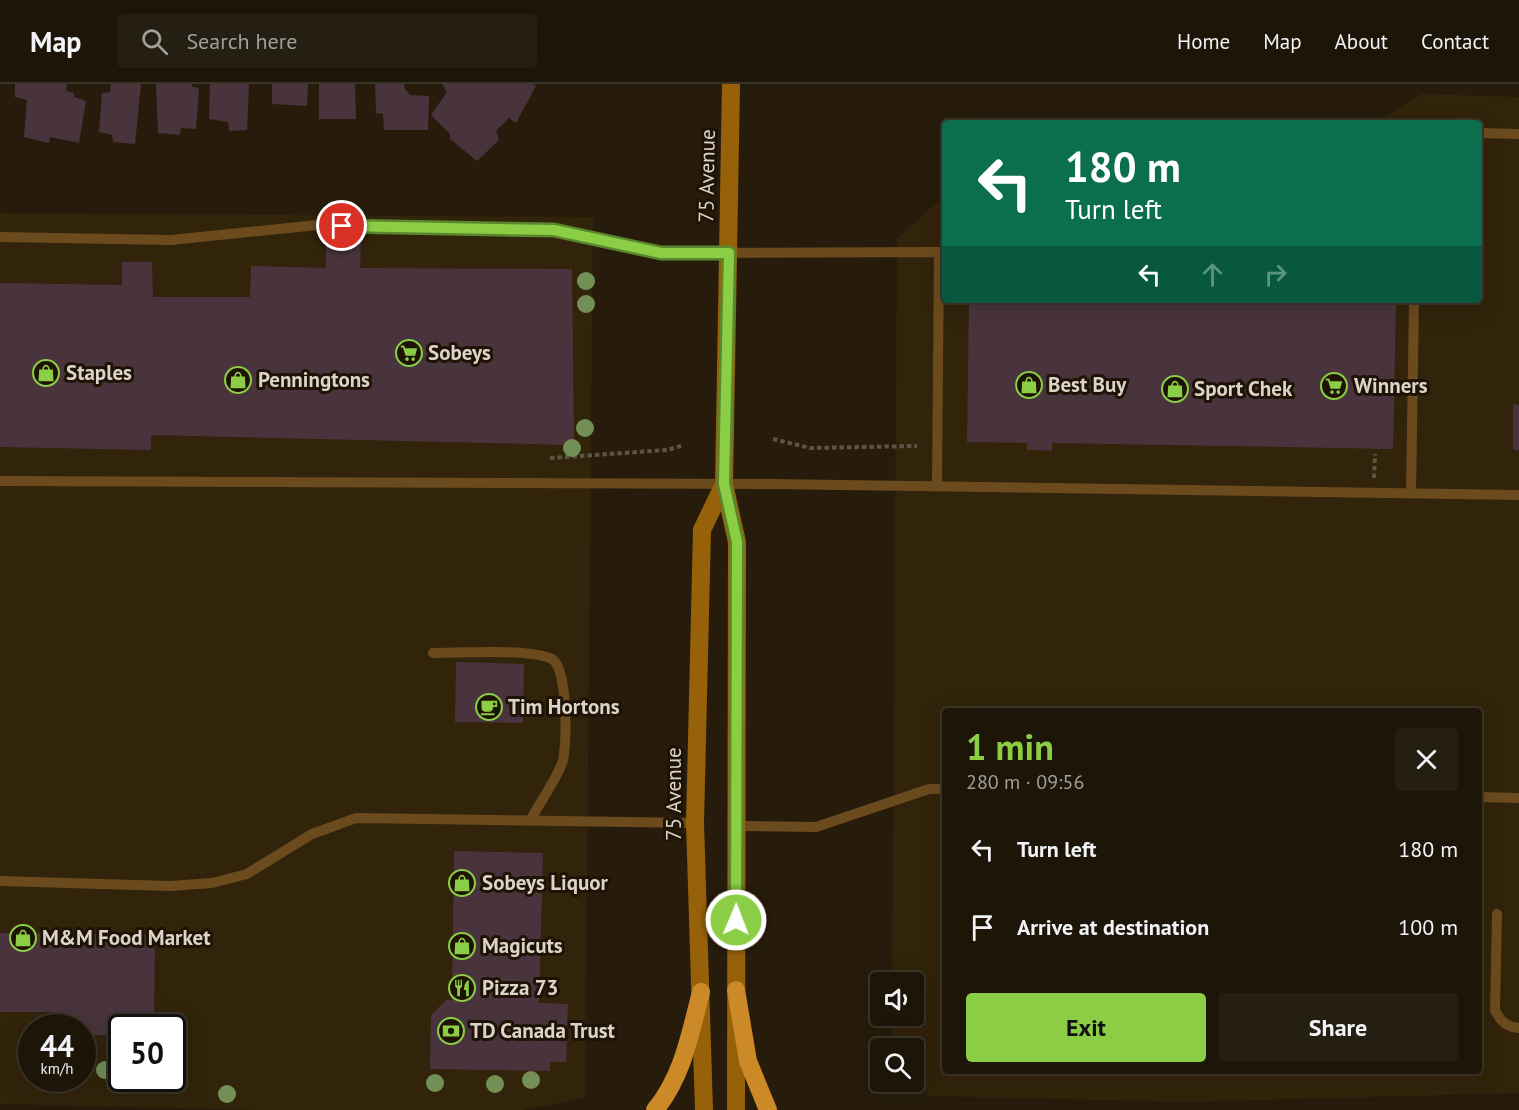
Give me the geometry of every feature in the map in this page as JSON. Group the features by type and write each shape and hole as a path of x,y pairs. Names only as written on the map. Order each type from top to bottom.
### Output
{"highway":[{"path":"736,990 748,1062 768,1110"},
{"path":"655,1110 668,1095 683,1064 701,992"}],"main road":[{"name":"75 Avenue","path":"731,84 724,484 737,542 736,1110"},
{"name":"75 Avenue","path":"704,1110 695,823 702,530 724,484"}],"lane":[{"path":"1482,133 1519,134"},
{"path":"0,237 171,240 318,225 542,230 661,253 942,250 937,486"},
{"path":"1411,494 1413,303"},
{"path":"0,481 724,484 1519,495"},
{"path":"433,653 534,654 553,659 561,670 565,686 563,760 530,821"},
{"path":"737,826 816,827 929,789 942,789"},
{"path":"1482,797 1519,798"},
{"path":"0,881 201,885 247,874 312,834 356,818 695,823"},
{"path":"1497,914 1495,1010 1499,1020 1511,1027 1519,1028"}],"path":[{"path":"773,439 810,448 916,446"},
{"path":"550,458 667,450 681,446"}],"shaded area":[{"path":"1421,94 1519,97 1519,1093 1184,1102 928,1096 924,1089 924,1038 895,1038 891,1032 891,1026 924,1026 924,972 892,972 897,239 942,198 942,303 1482,303 1482,120 1380,120"},
{"path":"0,213 593,217 585,1098 523,1110 256,1110 0,1104"}],"building":[{"path":"15,84 67,84 66,91 86,101 79,143 50,137 49,143 24,137 27,100 15,97"},
{"path":"111,84 141,84 135,144 113,142 112,135 99,132 102,93 110,92"},
{"path":"156,84 192,84 192,87 199,88 196,129 181,128 180,135 158,133"},
{"path":"210,84 249,84 247,130 229,131 228,122 209,119"},
{"path":"272,84 308,84 307,106 272,104"},
{"path":"319,84 355,84 356,119 319,119"},
{"path":"375,84 404,84 410,95 429,96 428,130 384,130 383,114 376,113"},
{"path":"442,84 533,84 536,86 516,123 509,118 496,131 499,140 477,161 450,139 450,134 431,115 447,92"},
{"path":"326,238 361,239 360,268 572,269 574,445 151,435 151,450 0,447 0,283 122,285 122,262 152,262 153,297 250,297 251,266 326,268"},
{"path":"969,303 1396,303 1393,449 1052,443 1052,451 1027,450 1027,443 967,442"},
{"path":"1513,404 1519,405 1519,450 1513,450"},
{"name":"Tim Hortons","path":"456,662 524,664 523,723 455,722"},
{"path":"454,851 543,853 539,1003 568,1004 566,1062 550,1062 550,1071 430,1069 431,1015 446,1000 452,1000"},
{"path":"0,933 155,935 154,1014 108,1014 108,1035 96,1035 96,1014 0,1012"}],"place":[{"name":"Sobeys","path":"409,353"},
{"name":"Staples","path":"46,373"},
{"name":"Penningtons","path":"238,380"},
{"name":"Best Buy","path":"1029,385"},
{"name":"Winners","path":"1334,386"},
{"name":"Sport Chek","path":"1175,389"},
{"name":"Tim Hortons","path":"489,707"},
{"name":"Sobeys Liquor","path":"462,883"},
{"name":"M&M Food Market","path":"23,938"},
{"name":"Magicuts","path":"462,946"},
{"name":"Pizza 73","path":"462,988"},
{"name":"TD Canada Trust","path":"451,1031"}],"route":[{"path":"342,226 554,230 661,253 729,253 724,484 737,542 736,920"}]}
